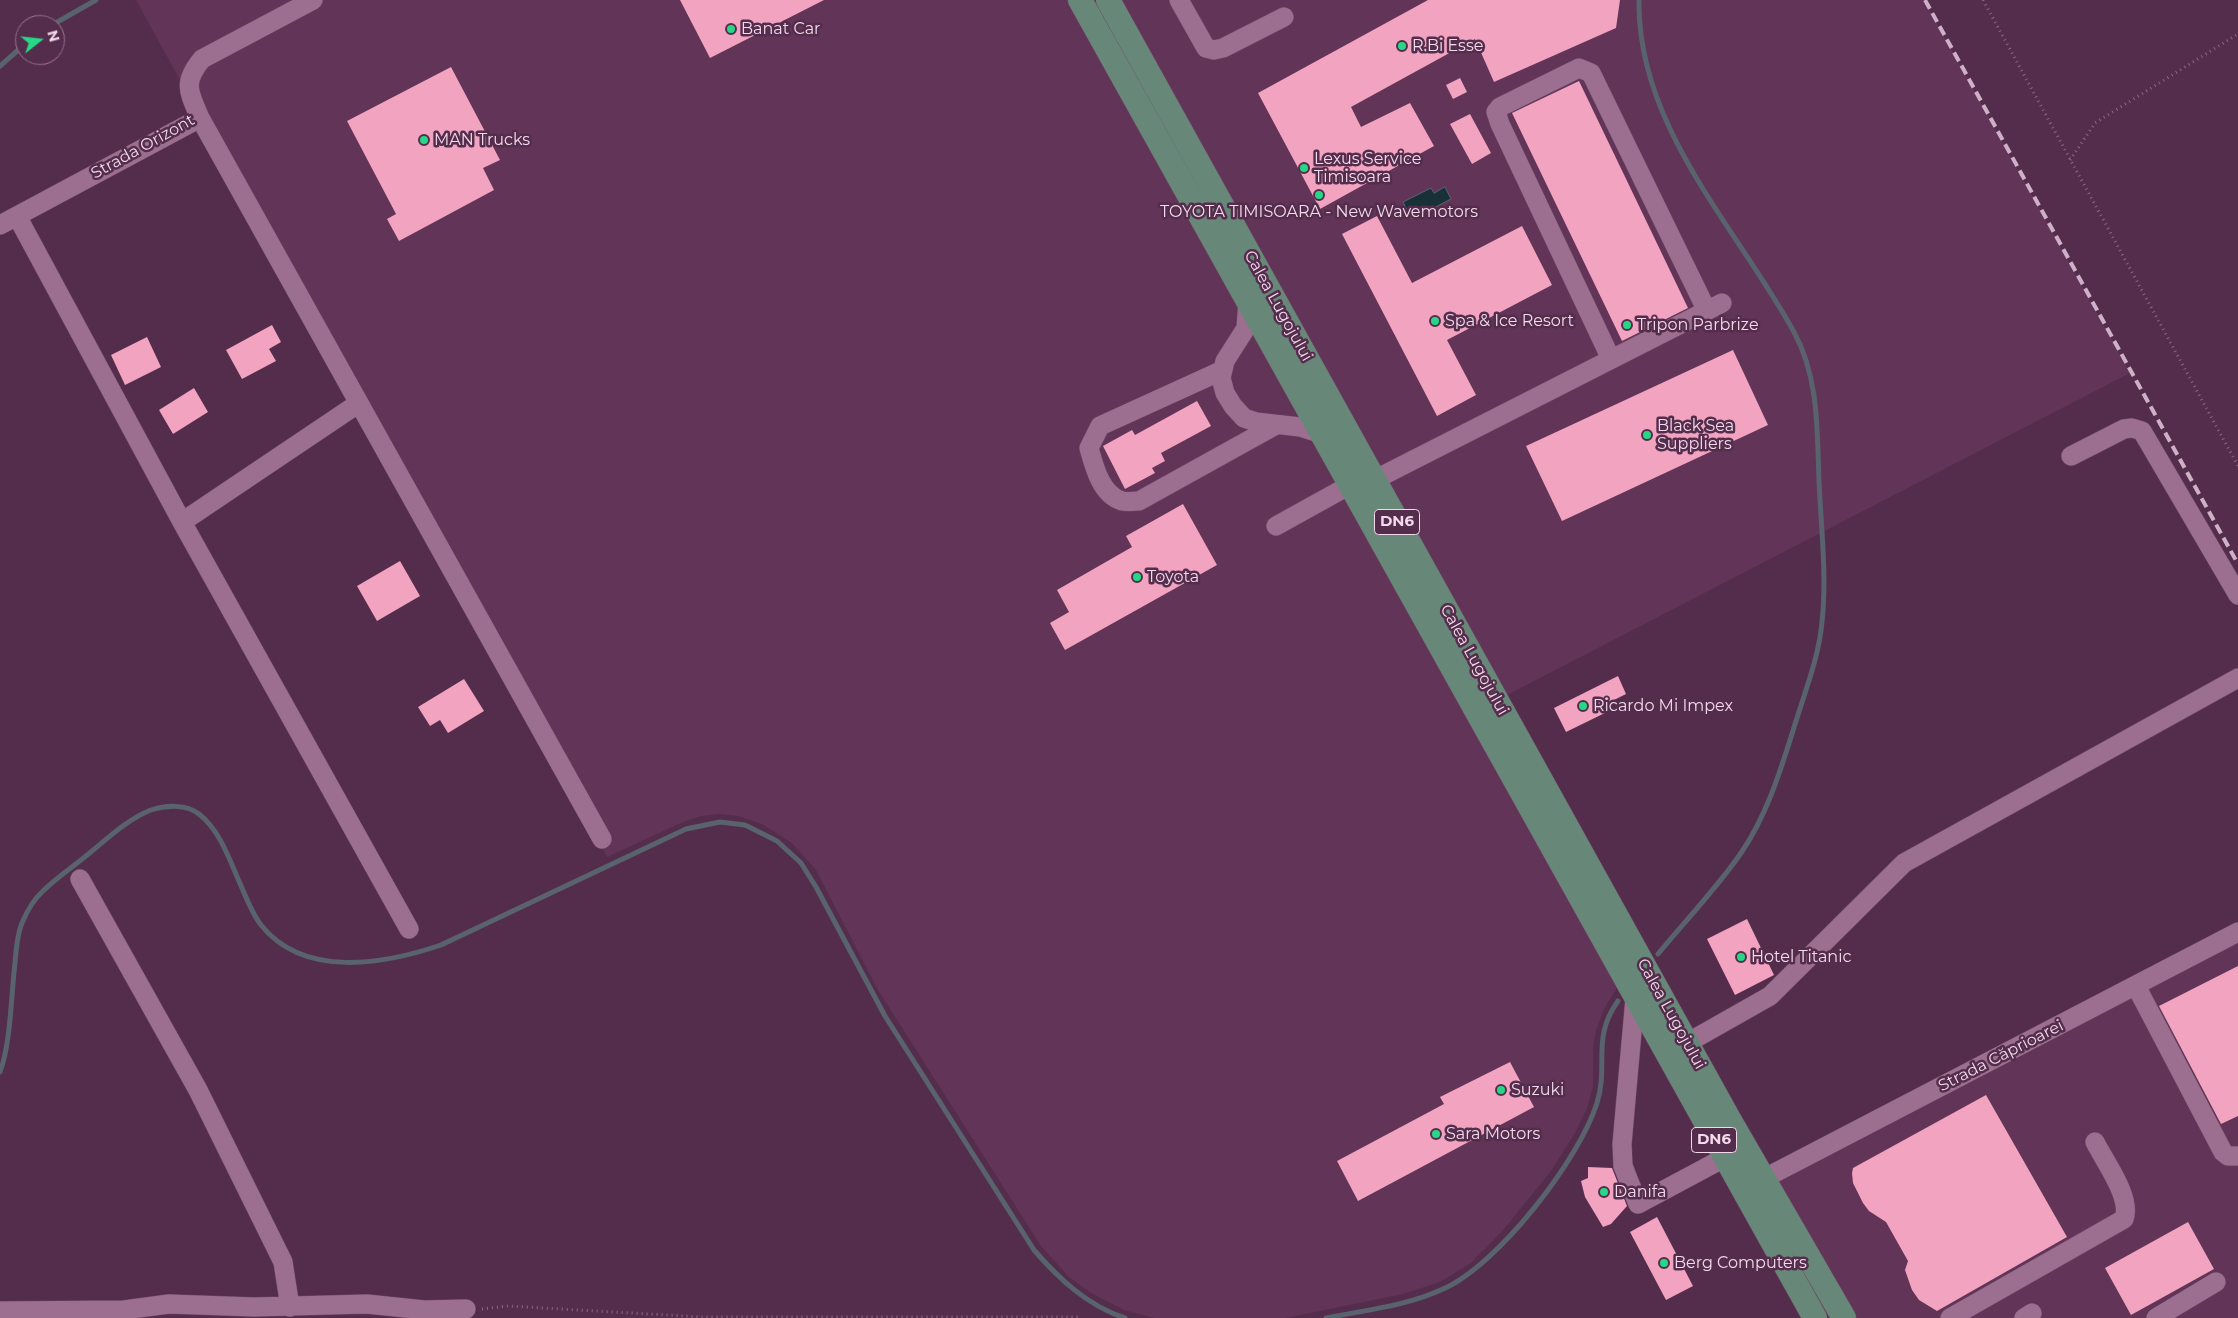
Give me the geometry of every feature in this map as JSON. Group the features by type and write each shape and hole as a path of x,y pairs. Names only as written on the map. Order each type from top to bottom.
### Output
{"main road":[{"name":"Calea Lugojului","path":"1080,0 1724,1158 1803,1296 1813,1318"},
{"name":"Calea Lugojului","path":"1108,0 1687,1043 1844,1318"}],"street":[{"name":"Strada Orizont","path":"0,225 200,118 188,88 191,72 202,59 313,0"},
{"path":"1179,0 1206,48 1214,50 1223,48 1284,17"},
{"path":"1374,480 1715,307 1591,73 1579,68 1500,106 1496,112 1611,359"},
{"path":"200,118 602,838"},
{"path":"16,216 182,522 409,929"},
{"path":"1248,301 1246,328 1225,361 1222,378 1225,392 1233,406 1244,418 1276,425 1300,427 1322,434"},
{"path":"1223,370 1100,426 1089,448 1096,471 1107,491 1122,501 1139,501 1276,425"},
{"path":"182,522 359,404"},
{"path":"2071,456 2124,429 2132,428 2142,431 2238,595"},
{"path":"1276,526 1350,485"},
{"path":"1687,1043 1770,996 1904,864 2238,678"},
{"path":"80,879 198,1090 283,1262 290,1306"},
{"name":"Strada Căprioarei","path":"1764,1179 2238,932"},
{"path":"2136,986 2223,1152 2228,1156 2238,1156"},
{"path":"1635,998 1622,1144 1623,1166 1638,1204 1724,1158"},
{"path":"1950,1318 2124,1219 2127,1210 2124,1198 2095,1142"},
{"path":"2156,1318 2216,1282"},
{"path":"0,1311 124,1310 169,1304 290,1306 367,1304 424,1310 466,1309"}],"path":[{"path":"1983,0 2238,466"},
{"path":"2070,160 2095,123 2238,34"},
{"path":"466,1309 508,1306 701,1317 1078,1317"}],"shaded area":[{"path":"136,0 1924,0 2130,373 1476,711 1622,979 1604,1009 1596,1030 1593,1048 1593,1086 1587,1108 1575,1133 1551,1171 1504,1229 1471,1263 1440,1282 1403,1294 1286,1318 1154,1318 1124,1310 1091,1293 1069,1277 1041,1246 878,990 816,870 792,843 762,824 738,816 719,814 701,816 683,822 607,857"},
{"path":"1445,187 1451,199 1412,219 1403,202 1431,188 1434,193"},
{"path":"2238,929 2238,1318 1829,1318 1750,1180"}],"building":[{"name":"Banat Car","path":"680,0 824,0 710,58"},
{"path":"1428,0 1620,0 1616,28 1494,82 1475,39 1351,107 1361,127 1410,103 1434,146 1320,209 1258,93"},
{"name":"MAN Trucks","path":"451,67 500,160 483,168 494,190 399,241 387,219 396,214 347,121"},
{"path":"1460,78 1467,92 1453,99 1446,85"},
{"path":"1579,81 1688,308 1622,341 1512,113"},
{"path":"1470,114 1491,153 1472,164 1450,124"},
{"name":"Spa & Ice Resort","path":"1377,216 1412,283 1522,226 1552,285 1447,340 1476,395 1437,416 1342,234"},
{"path":"272,325 281,342 269,349 276,361 242,379 226,350"},
{"path":"147,337 161,367 125,385 111,355"},
{"name":"Black Sea Suppliers","path":"1733,350 1768,425 1562,521 1526,446"},
{"path":"194,388 208,412 173,434 159,410"},
{"path":"1197,401 1211,426 1161,453 1165,461 1152,468 1155,473 1125,489 1103,446 1132,430 1135,435"},
{"name":"Toyota","path":"1183,504 1217,565 1065,650 1050,623 1069,612 1057,590 1132,547 1126,536"},
{"path":"400,561 420,596 377,621 357,586"},
{"name":"Ricardo Mi Impex","path":"1618,676 1626,694 1606,704 1609,711 1566,732 1554,708"},
{"path":"464,679 484,711 448,733 440,720 430,726 418,707"},
{"name":"Hotel Titanic","path":"1747,919 1774,975 1735,995 1707,939"},
{"path":"2238,966 2238,1116 2221,1124 2159,1006"},
{"name":"Sara Motors","path":"1510,1062 1534,1107 1358,1201 1337,1161 1444,1104 1440,1097"},
{"path":"1986,1095 2067,1237 1937,1311 1919,1300 1912,1290 1905,1270 1908,1261 1886,1222 1869,1211 1863,1203 1853,1183 1853,1168"},
{"name":"Danifa","path":"1588,1167 1612,1168 1627,1206 1611,1224 1603,1227 1585,1197 1581,1181 1588,1178"},
{"name":"Berg Computers","path":"1657,1217 1693,1286 1666,1300 1630,1232"},
{"path":"2188,1222 2214,1269 2131,1315 2105,1268"}],"waterway":[{"path":"65,18 96,0"},
{"path":"1639,0 1643,46 1654,91 1672,133 1694,175 1771,293 1794,332 1808,368 1817,424 1824,569 1822,622 1815,658 1786,753 1767,805 1751,837 1732,866 1658,954"},
{"path":"0,66 15,53"},
{"path":"0,1072 9,1033 18,938 28,910 39,894 56,879 123,826 151,810 176,806 188,808 199,814 207,821 219,839 250,907 261,925 279,942 299,954 322,960 346,962 371,961 395,957 441,945 686,829 720,822 745,825 777,841 801,863 816,887 885,1016 1034,1250 1064,1281 1087,1299 1111,1313 1125,1318"},
{"path":"1326,1318 1400,1304 1443,1289 1465,1276 1488,1258 1511,1235 1555,1181 1587,1126 1597,1103 1600,1089 1605,1027 1618,1001"}],"railway":[{"path":"1925,0 2238,564"}],"place":[{"name":"Banat Car","path":"731,29"},
{"name":"R.Bi Esse","path":"1402,46"},
{"name":"MAN Trucks","path":"424,140"},
{"name":"Lexus Service Timisoara","path":"1304,168"},
{"name":"TOYOTA TIMISOARA - New Wavemotors","path":"1319,195"},
{"name":"Spa & Ice Resort","path":"1435,321"},
{"name":"Tripon Parbrize","path":"1627,325"},
{"name":"Black Sea Suppliers","path":"1647,435"},
{"name":"Toyota","path":"1137,577"},
{"name":"Ricardo Mi Impex","path":"1583,706"},
{"name":"Hotel Titanic","path":"1741,957"},
{"name":"Suzuki","path":"1501,1090"},
{"name":"Sara Motors","path":"1436,1134"},
{"name":"Danifa","path":"1604,1192"},
{"name":"Berg Computers","path":"1664,1263"}]}
